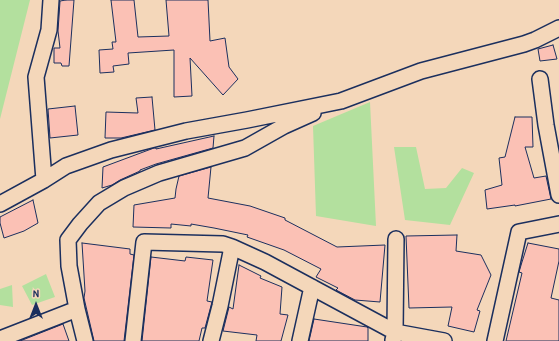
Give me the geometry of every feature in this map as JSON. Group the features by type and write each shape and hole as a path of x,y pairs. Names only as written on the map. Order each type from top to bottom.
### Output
{"street":[{"path":"44,180 36,77 49,30 51,0"},
{"path":"85,341 69,266 68,240 99,203 124,188 159,173 245,148 284,126 341,100 421,71 524,44 559,28"},
{"path":"540,79 553,124 559,195"},
{"path":"0,204 66,166 110,150 186,131 341,100"},
{"path":"495,341 519,232 559,224"},
{"path":"394,337 396,239"},
{"path":"133,341 144,242 223,244 265,262 312,287 394,337 444,341"},
{"path":"211,341 232,247"},
{"path":"300,341 312,287"},
{"path":"0,339 22,336 77,309"}],"green space":[{"path":"0,0 30,0 0,119"},
{"path":"370,102 376,226 316,216 313,126"},
{"path":"394,147 416,147 425,189 446,188 462,168 474,173 450,225 405,220"},
{"path":"46,274 55,297 32,305 22,286"},
{"path":"12,285 13,307 0,305 0,289"}],"building":[{"path":"74,0 69,66 62,66 61,63 54,63 54,48 60,48 58,31 60,1"},
{"path":"111,0 134,0 138,37 169,36 166,0 208,0 210,41 225,38 229,67 238,79 223,95 190,58 192,96 174,97 174,50 128,53 129,64 113,66 114,72 100,73 99,50 113,49 112,42 116,42"},
{"path":"553,45 557,59 540,61 538,49"},
{"path":"152,97 155,130 121,138 105,138 106,112 138,113 136,98"},
{"path":"75,106 78,135 50,138 48,109"},
{"path":"515,117 532,117 533,147 525,147 534,178 546,176 551,199 515,206 487,209 485,190 502,185 499,158 505,157"},
{"path":"214,136 213,148 156,164 140,170 112,185 102,188 103,167 154,148 156,149"},
{"path":"211,167 208,198 250,206 285,218 285,220 337,247 385,245 380,302 355,300 336,290 338,288 316,277 321,269 284,250 247,237 248,235 191,224 191,226 171,224 171,228 133,227 134,205 175,198 179,176"},
{"path":"33,200 38,223 24,231 4,238 0,217"},
{"path":"457,235 456,251 481,255 491,275 477,310 480,311 474,332 448,326 452,307 409,308 406,236"},
{"path":"82,243 130,249 130,254 134,255 124,341 94,341 84,298 85,291"},
{"path":"528,243 559,249 559,261 551,298 559,300 559,341 506,341 522,273 519,272"},
{"path":"151,257 185,261 186,257 213,260 207,301 212,302 205,328 202,328 199,341 142,341"},
{"path":"239,265 261,276 260,278 282,287 280,314 288,315 281,341 256,341 257,335 223,331 229,307 233,309"},
{"path":"314,319 367,327 368,341 309,341"},
{"path":"63,324 69,341 20,341"}]}
